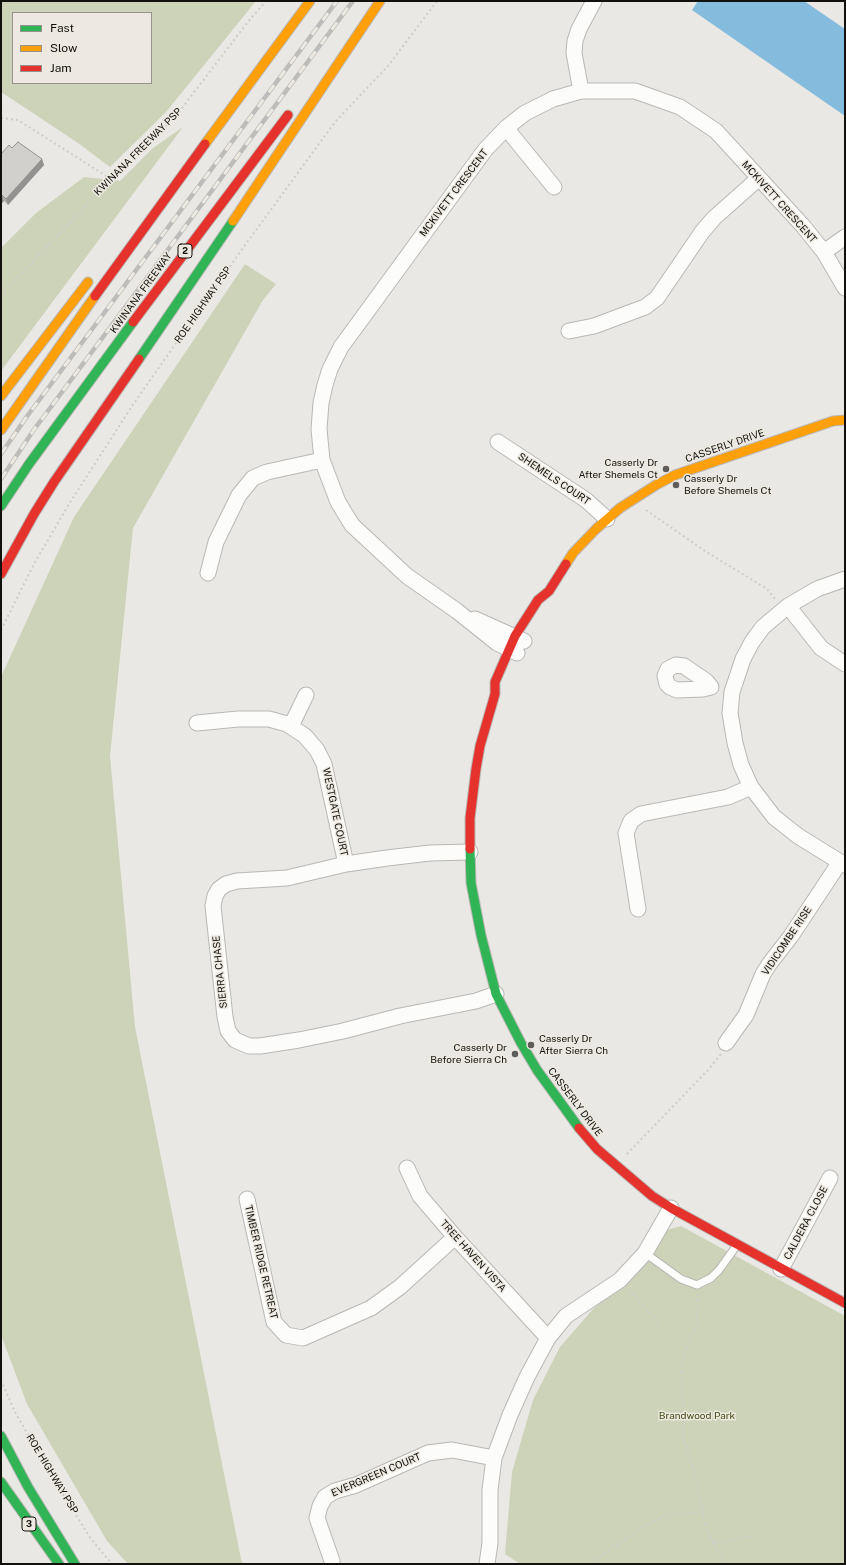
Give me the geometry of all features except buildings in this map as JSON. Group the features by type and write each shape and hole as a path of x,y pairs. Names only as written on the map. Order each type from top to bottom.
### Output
{"main road":[{"path":"1,430 112,272 310,1"},
{"path":"326,66 375,1"},
{"path":"1,574 30,520 54,482 205,262 380,1"},
{"path":"154,199 286,33"},
{"name":"KWINANA FREEWAY","path":"1,506 176,263 293,108"},
{"path":"1,396 93,276"},
{"name":"CASSERLY DRIVE","path":"845,414 833,421 675,475 634,498 607,519 573,553 549,591 538,600 519,643 504,683 495,694 480,746 470,818 471,883 481,936 496,994 533,1064 578,1127 617,1167 652,1196 737,1245 845,1303"},
{"name":"CASSERLY DRIVE","path":"833,421 845,420"},
{"name":"CASSERLY DRIVE","path":"547,604 549,591"},
{"path":"1,1436 28,1487 75,1564"},
{"name":"3","path":"1,1482 59,1564"}],"street":[{"path":"581,90 574,53 575,42 579,29 594,1"},
{"name":"MCKIVETT CRESCENT","path":"519,643 497,643 457,611 407,576 352,525 338,502 322,460 319,429 321,403 330,369 340,347 485,150 506,128 525,113 553,99 581,90 635,91 680,107 716,132 803,226 824,252 845,288"},
{"path":"506,128 554,187"},
{"path":"569,331 594,326 638,310 645,307 657,298 702,232 714,218 759,178"},
{"path":"824,252 845,236"},
{"name":"SHEMELS COURT","path":"498,442 586,500 607,519"},
{"path":"208,573 216,542 239,495 253,478 267,472 322,460"},
{"path":"843,863 798,836 774,817 751,787 741,765 735,743 730,713 732,692 743,659 752,642 763,627 786,607 817,589 845,579"},
{"path":"786,607 821,648 845,664"},
{"path":"711,687 732,692"},
{"path":"291,726 306,695"},
{"name":"WESTGATE COURT","path":"197,722 269,719 291,726 305,736 317,750 324,764 346,864"},
{"path":"638,909 626,833 631,821 641,814 728,797 751,787"},
{"name":"SIERRA CHASE","path":"470,852 430,853 346,864 287,878 237,881 226,884 219,889 215,896 213,906 225,1018 228,1031 235,1040 249,1046 260,1046 299,1040 400,1016 476,1001 496,994"},
{"name":"VIDICOMBE RISE","path":"726,1043 746,1015 770,963 843,863"},
{"name":"TREE HAVEN VISTA","path":"406,1168 420,1196 455,1237 548,1338"},
{"name":"CALDERA CLOSE","path":"781,1269 830,1178"},
{"name":"TIMBER RIDGE RETREAT","path":"247,1199 274,1322 286,1335 303,1338 371,1308 400,1287 455,1237"},
{"path":"487,1564 490,1543 490,1490 494,1458 510,1415 527,1378 548,1338 566,1316 620,1280 645,1253 671,1208"},
{"name":"EVERGREEN COURT","path":"332,1561 317,1518 320,1506 325,1497 335,1491 356,1484 428,1453 452,1450 494,1458"}],"lane":[{"path":"645,1253 681,1279 697,1285 711,1278 719,1270 737,1245"}],"path":[{"name":"KWINANA FREEWAY PSP","path":"1,294 111,179 176,116 266,1"},
{"name":"ROE HIGHWAY PSP","path":"1,630 34,564 69,504 134,403 243,248 335,122 388,66 436,1"},
{"path":"1,118 18,120 111,179"},
{"path":"634,498 642,508 705,551 767,589 786,607"},
{"path":"624,1158 719,1058 726,1043"},
{"path":"620,1280 662,1327"},
{"path":"697,1285 697,1322 682,1359 683,1438 695,1474 706,1529 725,1564"},
{"name":"ROE HIGHWAY PSP","path":"1,1380 15,1412 52,1477 91,1538 112,1564"},
{"path":"592,1564 598,1558 636,1531 665,1515 703,1512"},
{"path":"714,1543 752,1536"}],"green space":[{"path":"1,1 256,1 166,112 110,167 78,143 1,92"},
{"path":"183,127 1,371 1,248 36,213 84,177 120,181 153,148"},
{"path":"245,264 276,284 263,300 133,528 110,756 135,1027 242,1564 128,1564 107,1541 27,1404 1,1335 1,677 74,517"},
{"name":"Brandwood Park","path":"681,1226 845,1316 845,1564 520,1564 505,1554 512,1472 533,1400 560,1347 593,1309 642,1268 667,1230"}],"water":[{"path":"698,1 804,1 845,29 845,116 692,10"}],"railway":[{"path":"1,454 28,415 337,1"},
{"path":"1,479 33,431 353,1"}],"traffic: fast":[{"path":"139,359 233,221"},
{"path":"1,506 29,464 133,322"},
{"path":"470,849 471,883 481,935 496,994 521,1043 537,1070 579,1128"},
{"path":"1,1436 28,1487 75,1564"},
{"path":"1,1482 59,1564"}],"traffic: slow":[{"path":"205,144 310,1"},
{"path":"233,221 380,1"},
{"path":"1,396 88,282"},
{"path":"1,430 95,296"},
{"path":"566,564 573,553 596,529 620,508 656,485 675,475 833,421 845,420"}],"traffic: jam":[{"path":"133,322 288,115"},
{"path":"95,296 205,144"},
{"path":"1,574 34,514 54,482 139,359"},
{"path":"470,849 470,818 476,769 480,746 495,694 495,682 515,636 538,600 549,591 566,564"},
{"path":"579,1128 597,1149 652,1196 671,1208 845,1303"}],"place":[{"name":"Casserly Dr After Shemels Ct","path":"666,469"},
{"name":"Casserly Dr Before Shemels Ct","path":"676,485"},
{"name":"Casserly Dr After Sierra Ch","path":"531,1045"},
{"name":"Casserly Dr Before Sierra Ch","path":"515,1054"}]}
